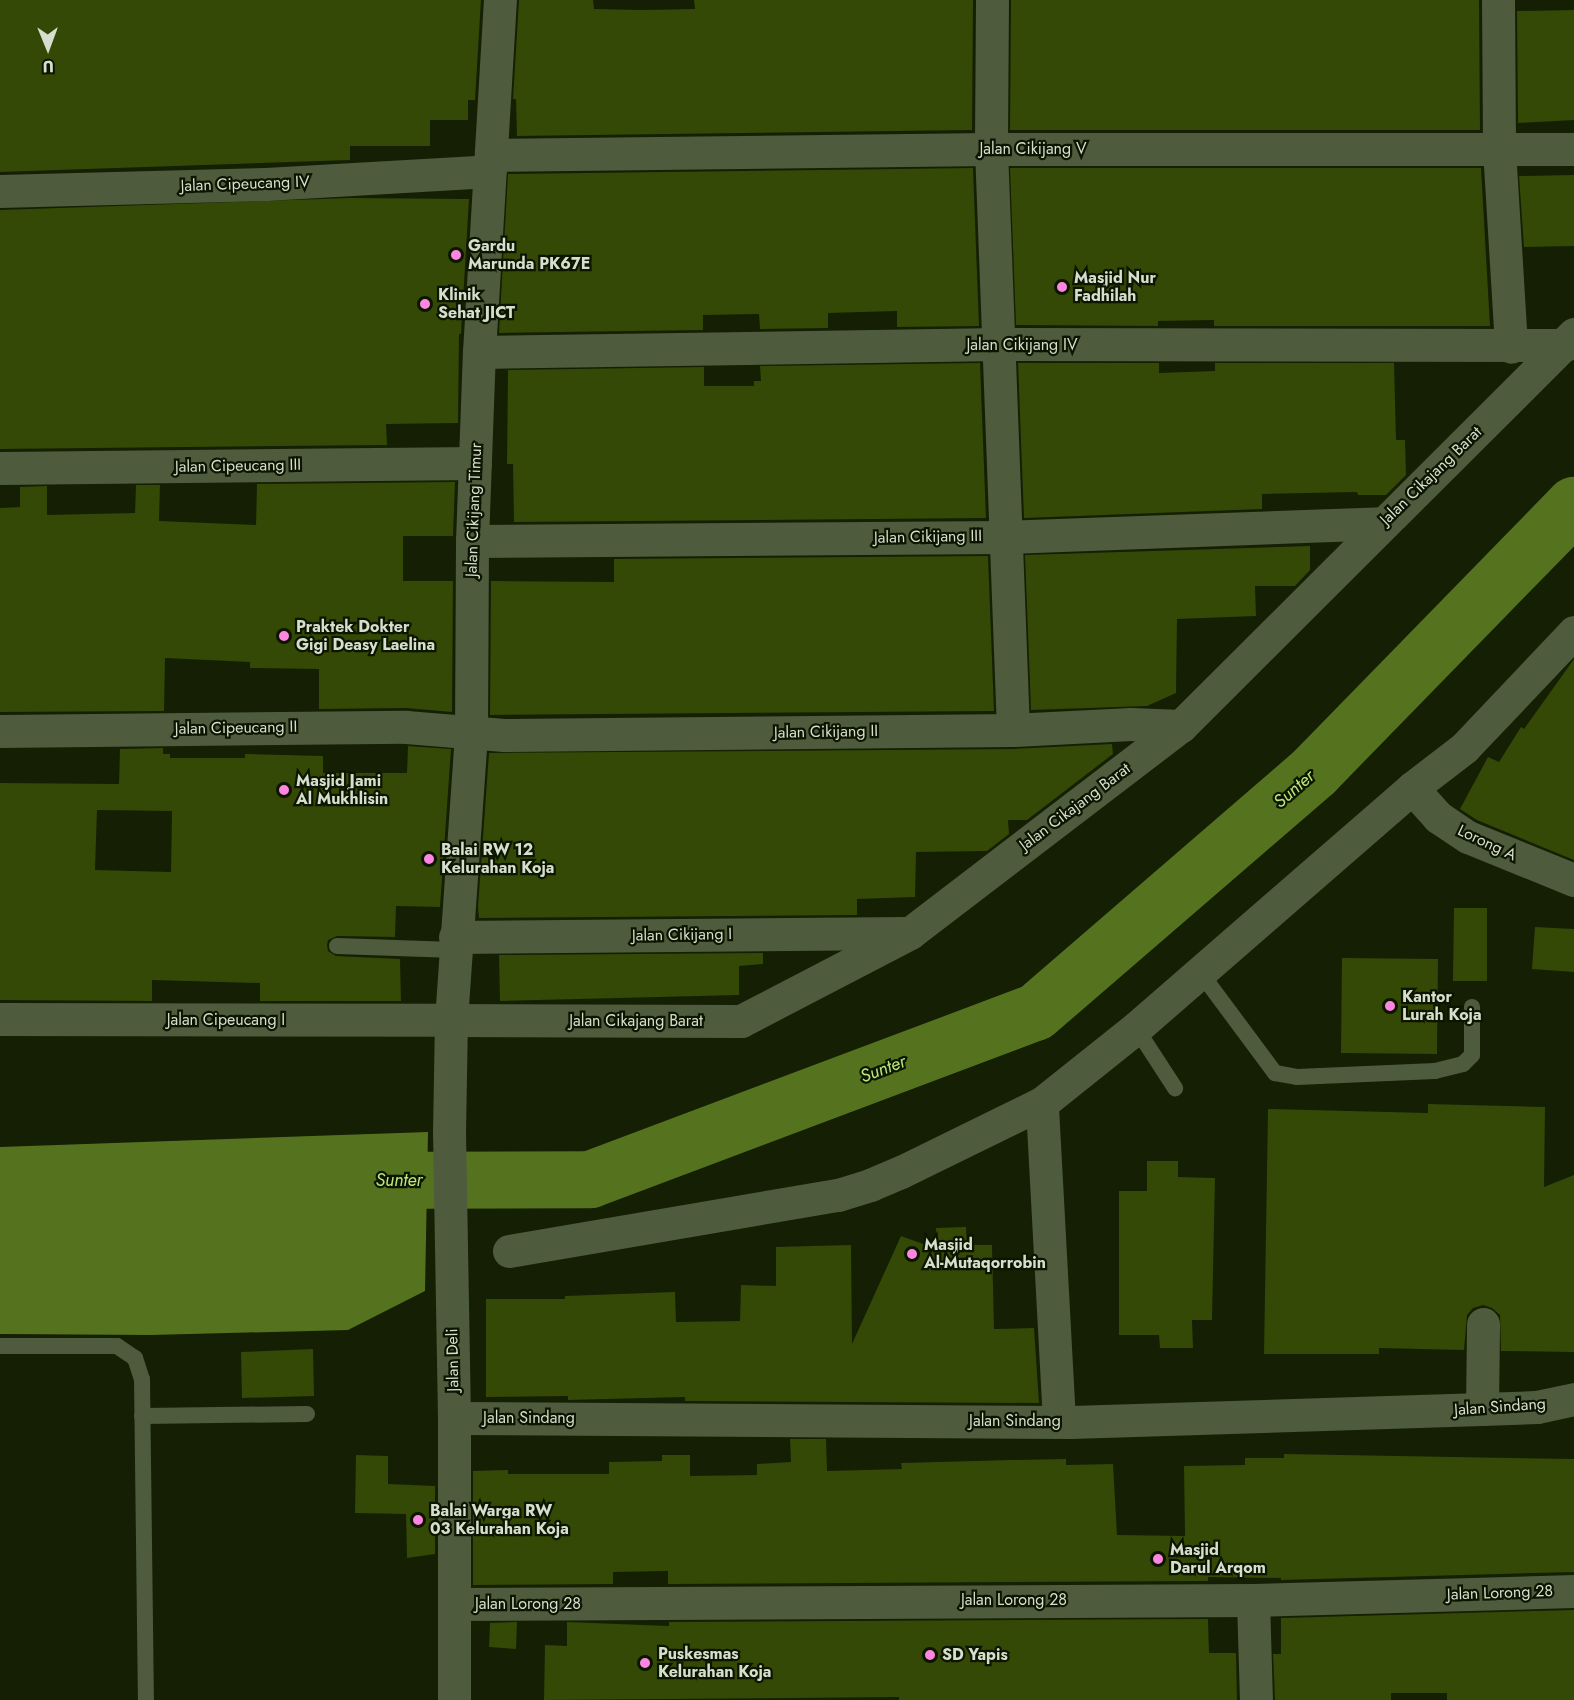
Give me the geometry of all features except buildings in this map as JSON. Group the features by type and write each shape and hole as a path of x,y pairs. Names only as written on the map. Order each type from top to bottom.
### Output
{"street":[{"name":"Jalan Cikijang Timur","path":"451,1020 471,734 472,541 479,352 500,0"},
{"path":"992,0 991,149 1000,344 1012,730"},
{"path":"1498,0 1499,149 1511,347"},
{"name":"Jalan Cikijang V","path":"491,163 991,149 1574,149"},
{"name":"Jalan Cipeucang IV","path":"0,191 266,184 491,163"},
{"name":"Jalan Cikijang IV","path":"479,352 1000,344 1511,347 1570,339"},
{"name":"Jalan Cikajang Barat","path":"451,1020 741,1021 910,933 1181,726 1383,522 1570,339"},
{"name":"Jalan Cipeucang III","path":"0,468 475,463"},
{"name":"Jalan Cikijang III","path":"472,541 1005,537 1383,522"},
{"path":"509,1251 838,1195 901,1172 1042,1103 1136,1028 1412,788 1464,748 1574,632"},
{"name":"Jalan Cikijang II","path":"471,734 1012,730 1131,724 1181,726"},
{"name":"Jalan Cipeucang II","path":"0,730 406,727 471,734"},
{"name":"Lorong A","path":"1412,788 1438,817 1468,837 1574,880"},
{"name":"Jalan Cikijang I","path":"455,943 910,933"},
{"name":"Jalan Cipeucang I","path":"0,1019 451,1020"},
{"name":"Jalan Deli","path":"451,1020 450,1238 454,1418 454,1700"},
{"path":"1042,1103 1059,1421"},
{"path":"1482,1409 1483,1324"},
{"name":"Jalan Sindang","path":"454,1418 1059,1421 1537,1407 1574,1399"},
{"name":"Jalan Lorong 28","path":"454,1604 1253,1600 1574,1591"},
{"path":"1253,1600 1256,1700"}],"lane":[{"path":"337,946 455,943"},
{"path":"1200,972 1275,1073 1297,1077 1435,1071 1463,1064 1472,1055 1472,1007"},
{"path":"1136,1028 1175,1088"},
{"path":"0,1346 117,1346 135,1358 142,1379 146,1700"},
{"path":"142,1416 307,1414"}],"water":[{"path":"428,1132 425,1291 348,1330 151,1335 0,1334 0,1147"}],"waterway":[{"name":"Sunter","path":"349,1180 590,1179 1035,1012 1314,771 1574,505"}],"place":[{"name":"Gardu Marunda PK67E","path":"456,255"},
{"name":"Masjid Nur Fadhilah","path":"1062,287"},
{"name":"Klinik Sehat JICT","path":"425,304"},
{"name":"Praktek Dokter Gigi Deasy Laelina","path":"284,636"},
{"name":"Masjid Jami Al Mukhlisin","path":"284,790"},
{"name":"Balai RW 12 Kelurahan Koja","path":"429,859"},
{"name":"Kantor Lurah Koja","path":"1390,1006"},
{"name":"Masjid Al-Mutaqorrobin","path":"912,1254"},
{"name":"Balai Warga RW 03 Kelurahan Koja","path":"418,1520"},
{"name":"Masjid Darul Arqom","path":"1158,1559"},
{"name":"SD Yapis","path":"930,1655"},
{"name":"Puskesmas Kelurahan Koja","path":"645,1663"}]}
